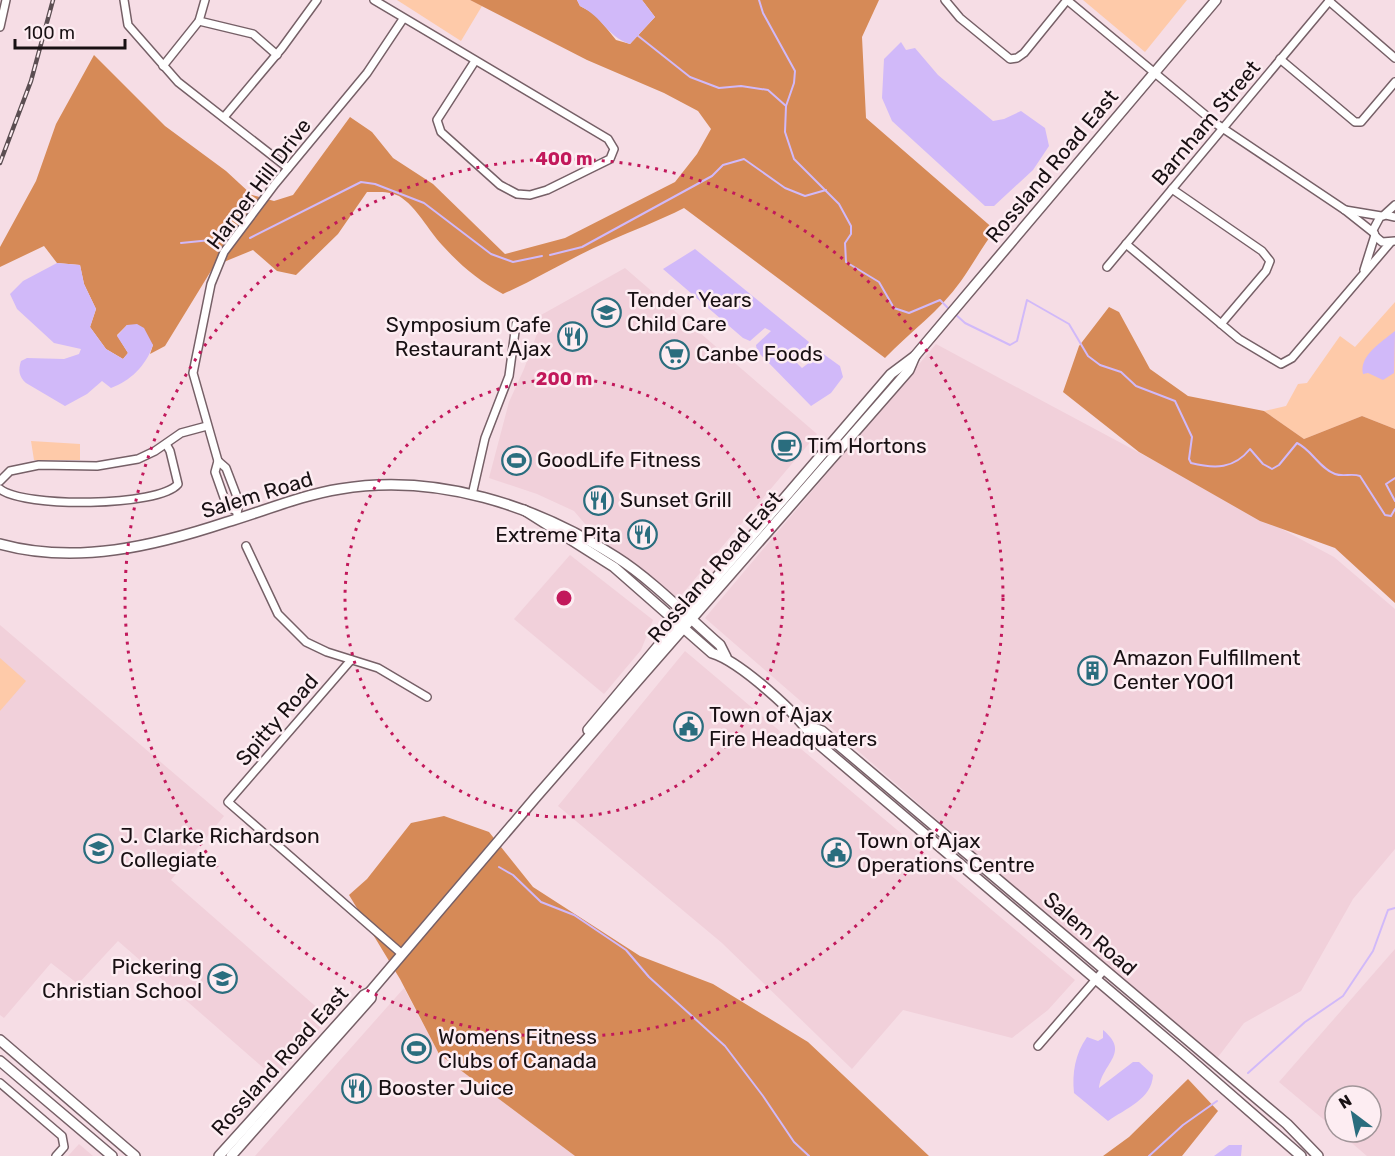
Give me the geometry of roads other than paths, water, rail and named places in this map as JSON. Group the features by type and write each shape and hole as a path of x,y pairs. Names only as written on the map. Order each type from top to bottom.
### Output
{"main road":[{"name":"Rossland Road East","path":"219,1156 364,994 370,992 891,374 915,356 1216,0"},
{"name":"Salem Road","path":"0,544 18,549 103,551 152,544 237,515 342,488 401,485 450,489 524,510 564,526 618,558 684,622 712,653 726,657 806,725 822,731 845,749 1287,1124 1318,1156"},
{"name":"Salem Road","path":"806,725 814,740 1301,1156"},
{"name":"Rossland Road East","path":"231,1156 371,998 370,992"},
{"path":"0,1040 135,1156"},
{"path":"0,1061 112,1156"}],"street":[{"path":"0,27 6,0"},
{"path":"124,0 128,24 178,82 225,116 288,168"},
{"path":"163,66 199,21 205,0"},
{"path":"225,116 277,55 317,0"},
{"path":"374,0 608,139 614,149 610,159 540,192 517,194 500,185 441,132 437,120 475,62"},
{"path":"945,0 960,18 1010,59 1017,58 1024,53 1067,0 1222,129 1345,210 1382,242 1393,242"},
{"path":"1330,1 1395,58"},
{"name":"Barnham Street","path":"1107,267 1330,1"},
{"name":"Harper Hill Drive","path":"218,460 215,472 225,502 227,507 237,515 239,502 226,468 218,460 194,373 211,284 224,252 288,168 367,73 403,19"},
{"path":"199,21 253,34 277,55"},
{"path":"1280,59 1355,122 1362,122 1395,82"},
{"path":"1172,189 1262,251 1270,261 1266,271 1221,324"},
{"path":"1364,272 1374,234 1374,223 1395,204"},
{"path":"1345,210 1395,217"},
{"path":"1126,244 1221,324 1275,362 1288,363 1364,272 1393,242"},
{"path":"472,495 485,438 509,376 516,324"},
{"path":"0,481 10,471 28,467 70,464 97,466 138,459 181,433 207,426"},
{"path":"0,489 37,500 60,502 106,502 150,495 173,488 178,484 170,451 166,444"},
{"path":"246,546 278,614 290,629 306,642 378,668 427,697"},
{"name":"Spitty Road","path":"351,660 228,802 402,954"},
{"path":"1038,1046 1104,970"},
{"path":"0,1083 62,1136 64,1147 56,1156"}],"waterway":[{"path":"759,0 763,13 795,71 794,83 786,106 785,132 794,159 839,204 851,226 851,234 845,243 846,262 879,282 894,308 909,313 940,300 950,310"},
{"path":"637,35 690,77 719,88 741,86 768,90 786,106"},
{"path":"550,255 582,247 712,176 723,165 744,159 785,188 805,196 826,190"},
{"path":"250,238 361,182 375,184 424,203 491,254 513,262 542,256"},
{"path":"181,243 211,240"},
{"path":"954,313 965,323 1010,345 1017,341 1027,300 1069,324 1088,356 1100,365 1121,372 1136,386 1175,401 1192,437 1189,459 1191,463 1224,466 1244,456 1250,449 1263,464 1272,469 1279,465 1297,443 1329,471 1338,475 1360,476 1385,515 1391,516 1395,509"},
{"path":"1395,478 1386,484 1395,501"},
{"path":"499,867 513,875 541,902 574,915 626,950 649,977 725,1046 794,1142 809,1156"},
{"path":"1248,1073 1305,1022 1343,996 1373,951 1388,910 1395,908"},
{"path":"1149,1156 1183,1125 1217,1101"}],"railway":[{"path":"0,163 31,81 53,0"}],"place":[{"name":"Tender Years Child Care","path":"606,312"},
{"name":"Symposium Cafe Restaurant Ajax","path":"572,337"},
{"name":"Canbe Foods","path":"675,354"},
{"name":"Tim Hortons","path":"786,446"},
{"name":"GoodLife Fitness","path":"516,460"},
{"name":"Sunset Grill","path":"599,500"},
{"name":"Extreme Pita","path":"642,535"},
{"name":"Amazon Fulfillment Center YOO1","path":"1092,670"},
{"name":"Town of Ajax Fire Headquaters","path":"688,727"},
{"name":"J. Clarke Richardson Collegiate","path":"99,848"},
{"name":"Town of Ajax Operations Centre","path":"836,853"},
{"name":"Pickering Christian School","path":"223,979"},
{"name":"Womens Fitness Clubs of Canada","path":"417,1049"},
{"name":"Booster Juice","path":"357,1088"}]}
